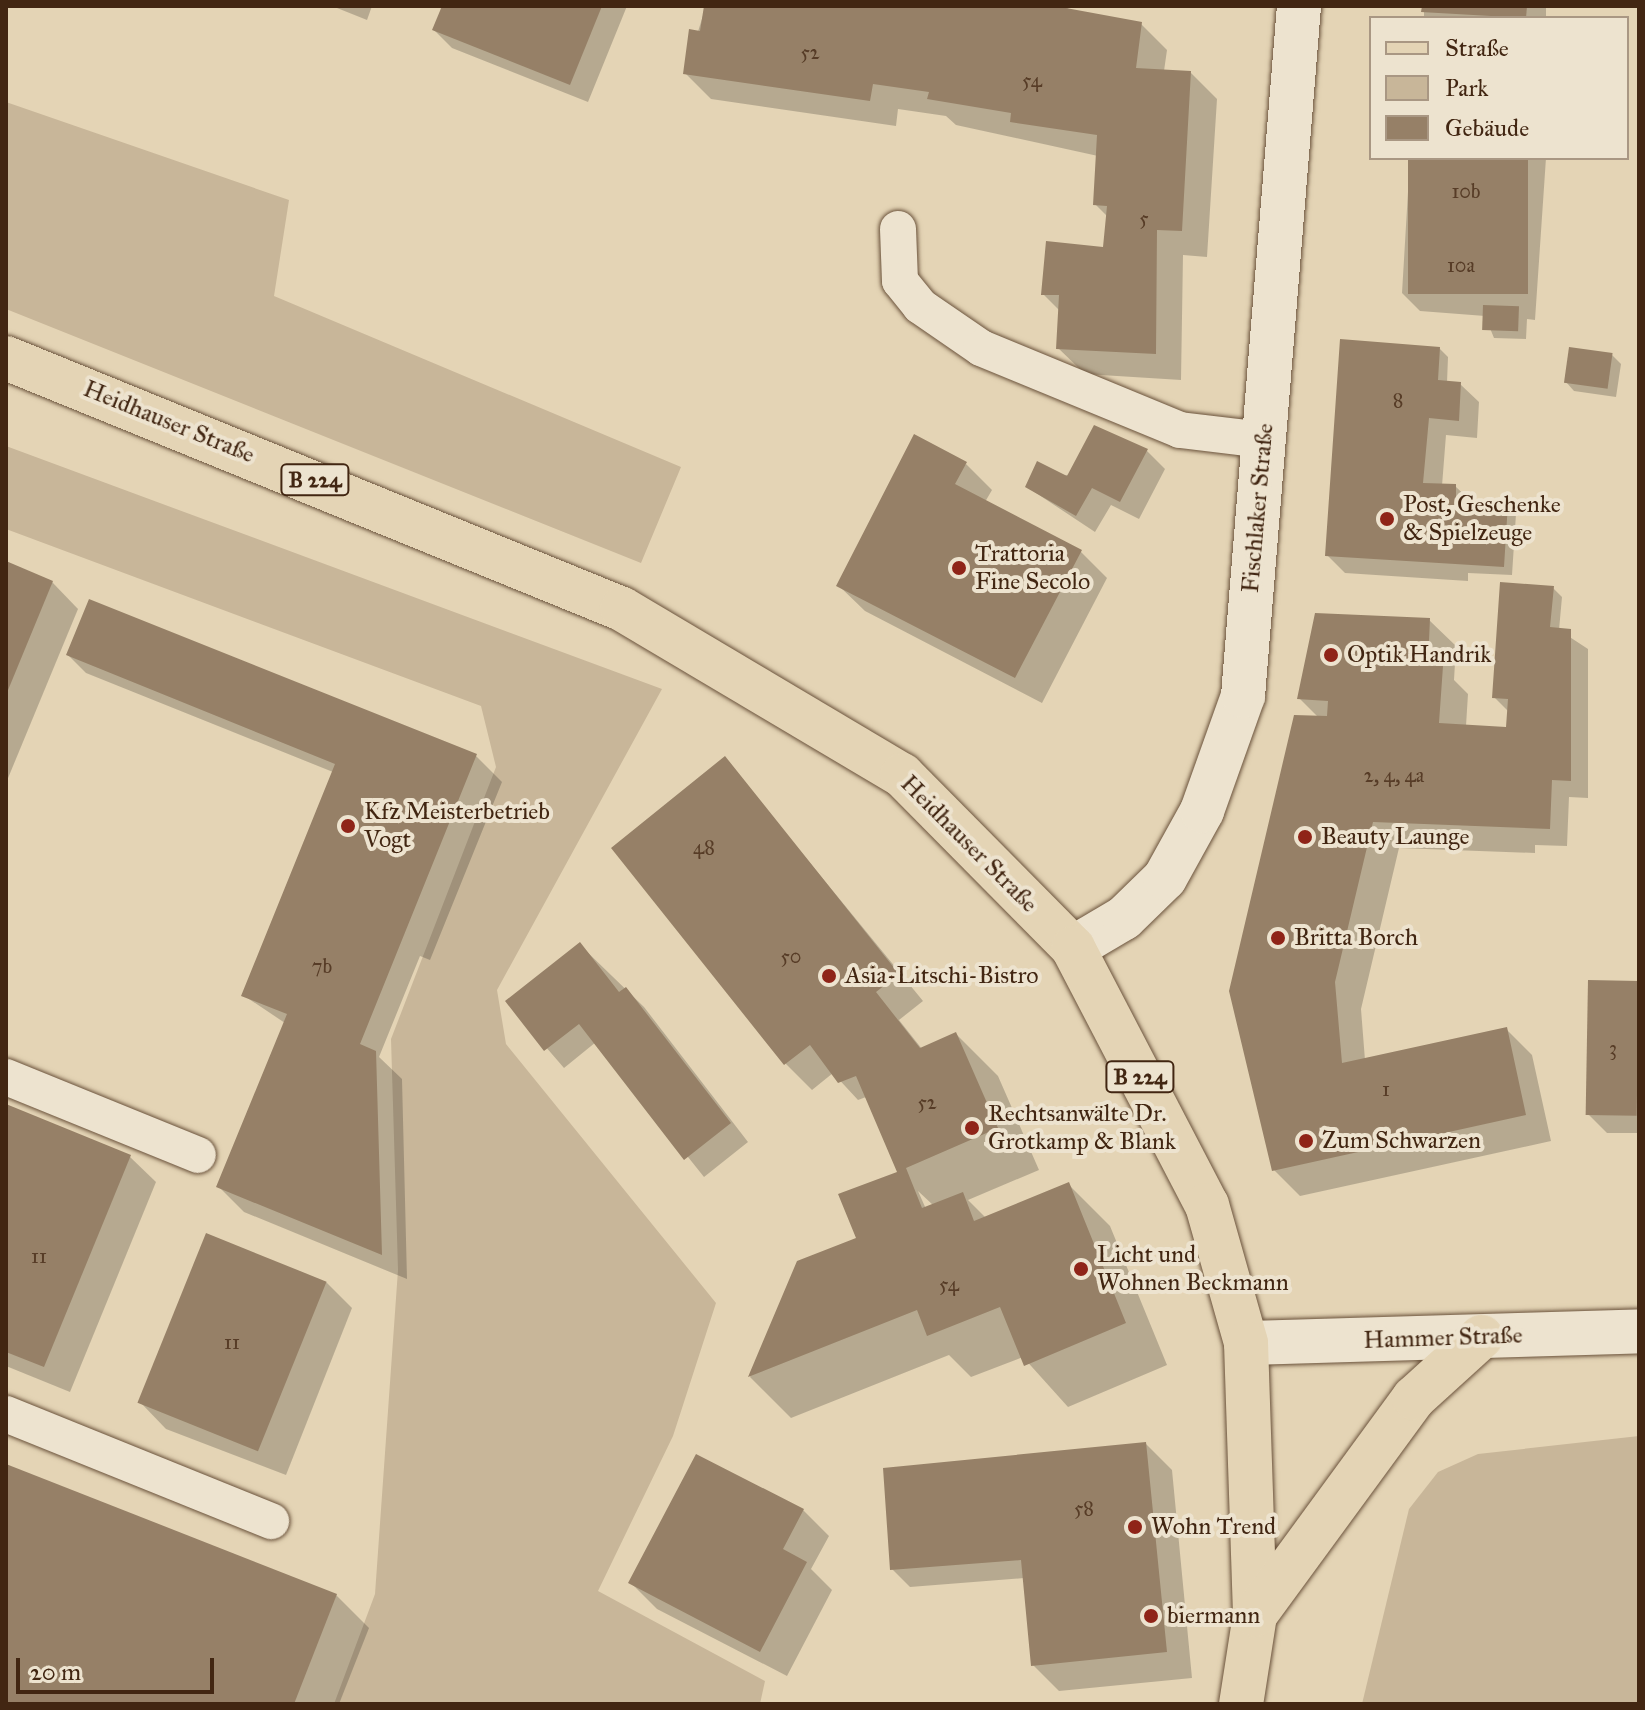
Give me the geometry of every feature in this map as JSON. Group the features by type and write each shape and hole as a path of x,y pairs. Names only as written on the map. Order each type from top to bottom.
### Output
{"main road":[{"name":"Heidhauser Straße","path":"6,358 622,609 902,775 1073,948 1207,1205 1246,1343 1255,1615 1241,1704"},
{"path":"1255,1615 1414,1398 1481,1337"}],"street":[{"name":"Fischlaker Straße","path":"1073,948 1124,918 1165,878 1202,811 1243,696 1299,6"},
{"name":"Hammer Straße","path":"1246,1343 1639,1331"}],"lane":[{"path":"898,229 900,281 920,306 981,348 1180,430 1264,440"},
{"path":"6,1077 198,1155"},
{"path":"6,1414 271,1521"}],"green space":[{"path":"6,102 289,200 274,296 681,467 641,563 6,309"},
{"path":"6,446 662,689 497,990 506,1044 716,1303 673,1436 598,1591 765,1681 760,1704 334,1704 375,1594 398,1270 391,1039 496,767 481,706 6,529"},
{"path":"1639,1436 1639,1704 1362,1704 1409,1509 1438,1472 1478,1454"}],"building":[{"path":"442,6 602,6 570,85 432,30"},
{"path":"704,6 1055,6 1142,22 1136,68 1191,71 1182,231 1157,230 1156,354 1056,349 1059,295 1041,295 1046,241 1103,247 1107,206 1093,205 1097,135 1010,122 1011,113 927,99 929,92 873,84 870,101 683,74 689,29 700,31"},
{"path":"1422,6 1527,6 1526,16 1421,12"},
{"path":"1408,160 1528,160 1528,294 1408,294"},
{"path":"1483,305 1519,306 1518,331 1482,330"},
{"path":"1340,339 1440,347 1438,380 1461,382 1459,421 1429,418 1423,483 1456,484 1456,501 1508,503 1504,567 1325,556"},
{"path":"1569,347 1613,353 1608,389 1564,383"},
{"path":"1094,425 1148,449 1120,502 1092,488 1076,516 1025,487 1037,461 1067,476"},
{"name":"Trattoria Fine Secolo","path":"914,434 967,462 955,484 1082,550 1015,678 836,586"},
{"path":"6,561 53,581 6,695"},
{"path":"1500,582 1554,586 1550,627 1571,629 1571,781 1552,780 1550,829 1373,822 1335,982 1342,1063 1507,1027 1526,1115 1272,1171 1229,991 1294,715 1327,716 1328,701 1297,699 1315,613 1430,618 1428,665 1443,666 1439,723 1506,727 1508,699 1492,698"},
{"path":"89,599 477,754 360,1044 376,1051 382,1255 216,1187 287,1014 241,996 335,764 66,655"},
{"path":"725,756 899,974 876,992 920,1048 956,1032 998,1128 906,1168 922,1208 963,1192 974,1221 1069,1182 1126,1323 1024,1366 1000,1307 927,1336 917,1310 748,1377 797,1261 856,1238 838,1194 897,1172 856,1076 838,1083 810,1045 784,1065 611,848"},
{"path":"580,942 619,992 626,987 731,1123 684,1160 579,1024 544,1051 505,1001"},
{"path":"1588,980 1639,981 1637,1116 1586,1115"},
{"path":"6,1104 131,1155 44,1367 6,1352"},
{"path":"206,1233 327,1282 258,1451 137,1403"},
{"path":"1146,1442 1167,1652 1031,1666 1021,1560 890,1570 883,1468"},
{"path":"696,1454 804,1509 783,1549 807,1562 760,1652 628,1583"},
{"path":"6,1464 337,1594 294,1704 6,1704"}],"place":[{"name":"Post, Geschenke & Spielzeuge","path":"1387,519"},
{"name":"Trattoria Fine Secolo","path":"959,568"},
{"name":"Optik Handrik","path":"1331,655"},
{"name":"Kfz Meisterbetrieb Vogt","path":"348,826"},
{"name":"Beauty Launge","path":"1305,837"},
{"name":"Britta Borch","path":"1278,938"},
{"name":"Asia-Litschi-Bistro","path":"829,976"},
{"name":"Rechtsanwälte Dr. Grotkamp & Blank","path":"972,1128"},
{"name":"Zum Schwarzen","path":"1306,1141"},
{"name":"Licht und Wohnen Beckmann","path":"1081,1269"},
{"name":"Wohn Trend","path":"1135,1527"},
{"name":"biermann","path":"1151,1616"}]}
